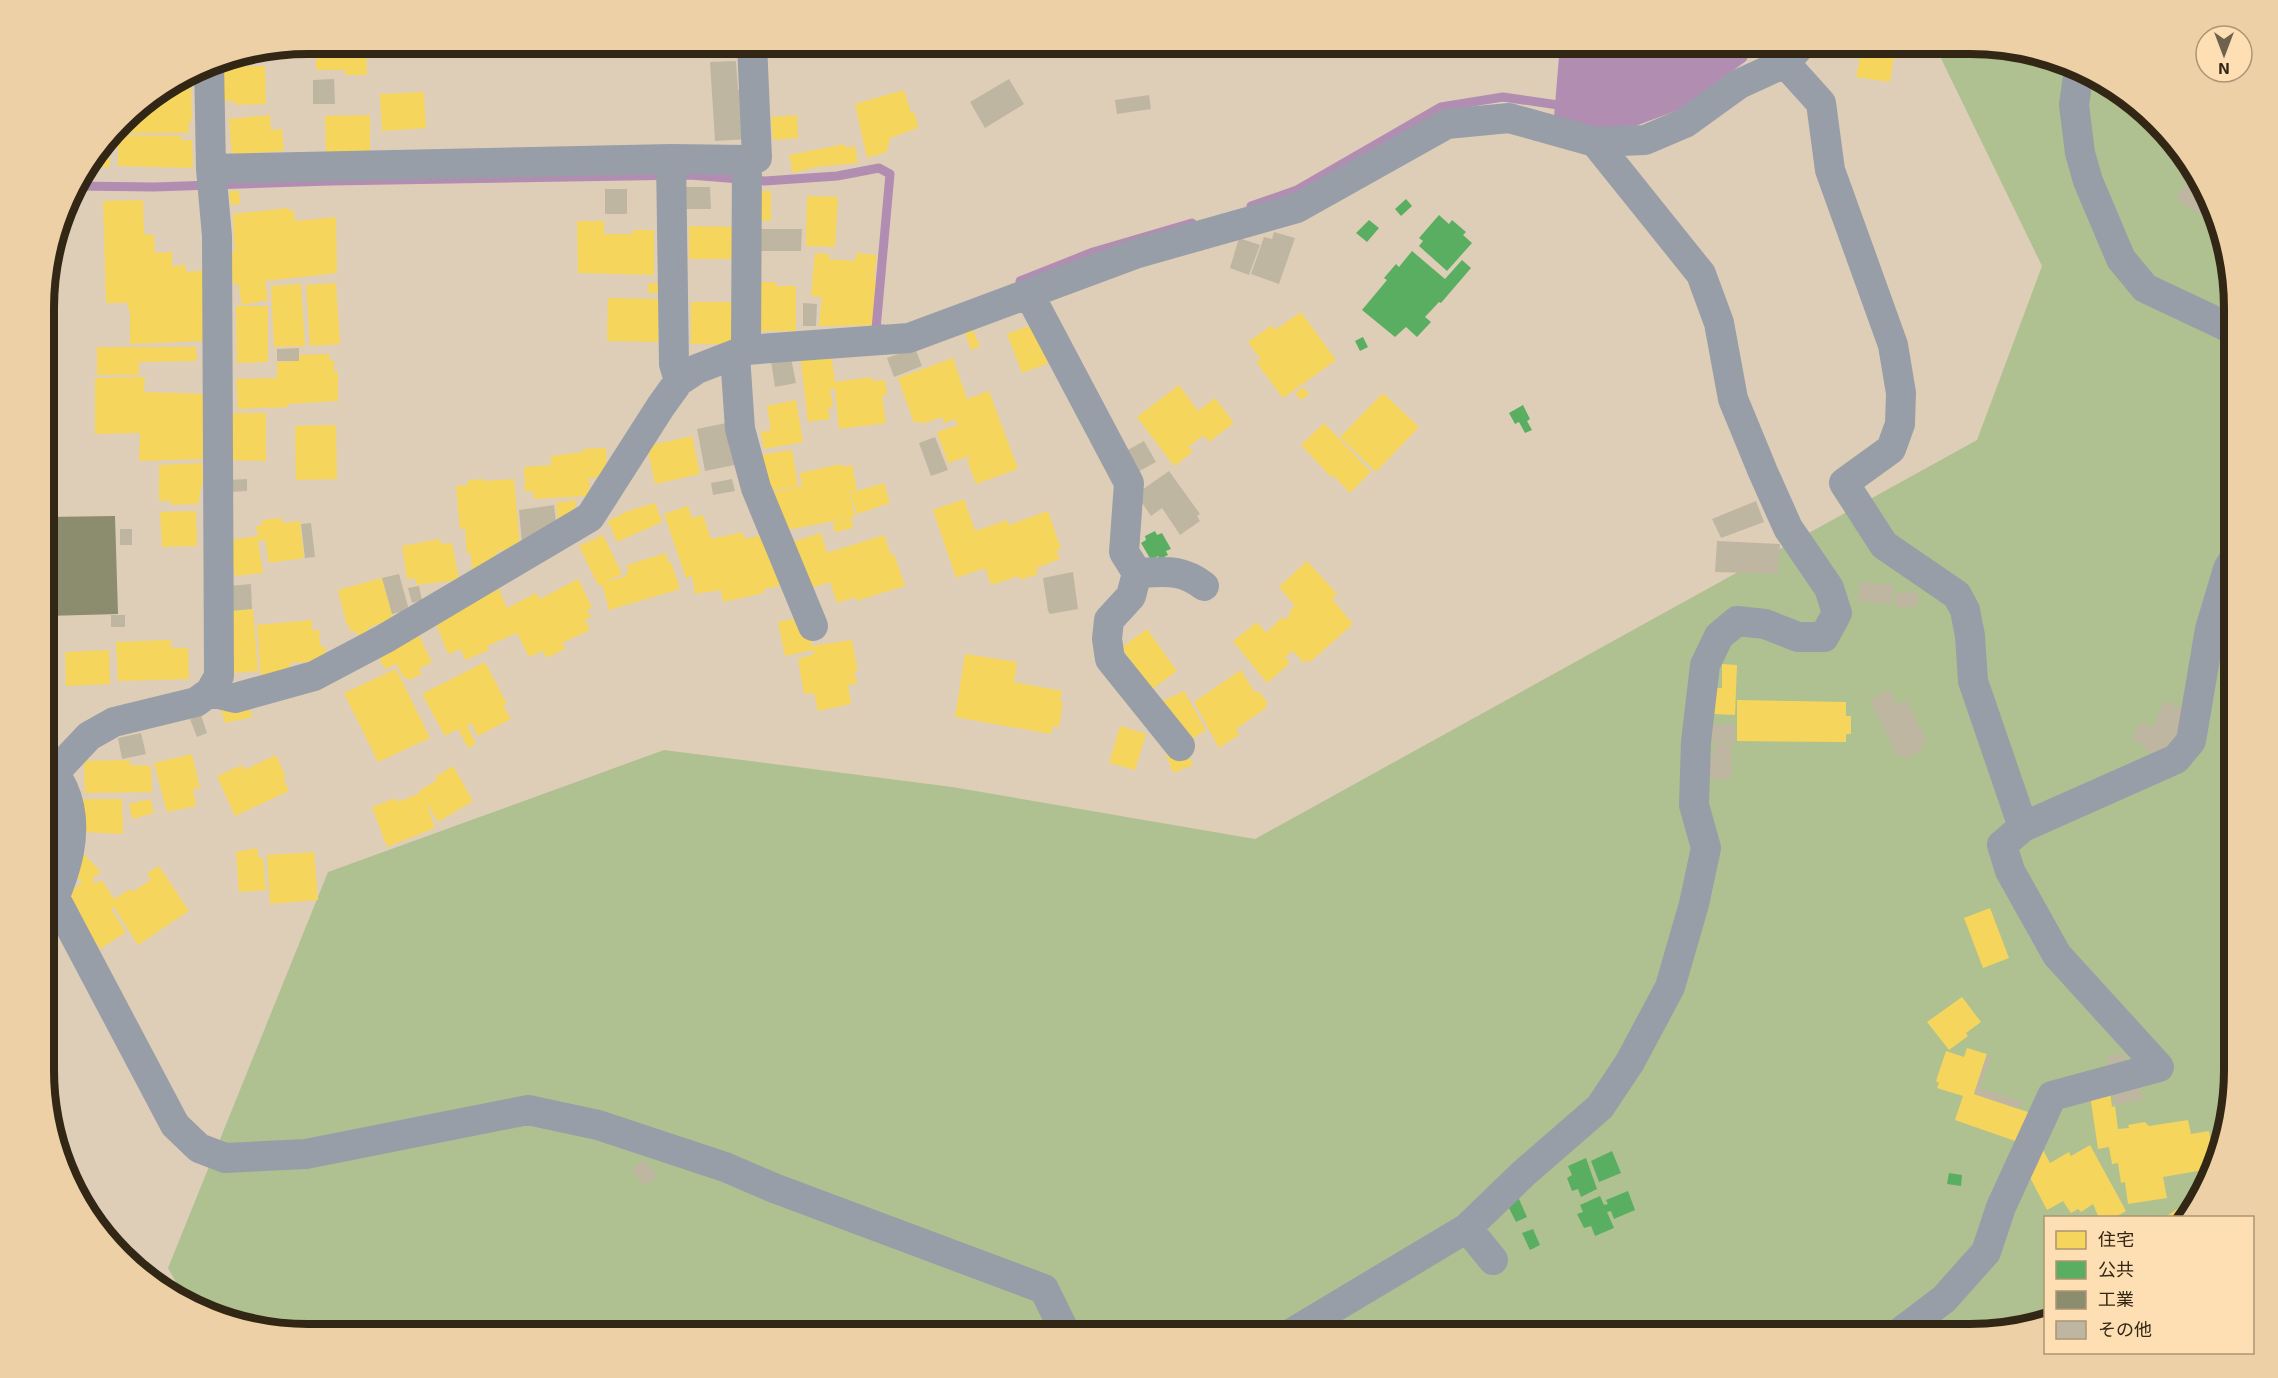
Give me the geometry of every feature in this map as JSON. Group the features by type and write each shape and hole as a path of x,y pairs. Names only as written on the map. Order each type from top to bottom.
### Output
{"street":[{"path":"752,54 757,158 747,174 740,353 740,429 756,488 813,626"},
{"path":"210,692 235,698 314,676 384,639 590,516 679,381 697,369 740,353 909,338 1138,253 1297,208 1447,124 1509,118 1595,142 1645,140 1685,123 1739,84 1792,54"},
{"path":"1795,54 1821,103 1830,170 1893,345 1901,393 1900,424 1890,449 1844,483 1884,545 1956,595 1965,610 1970,636 1973,681 2023,827"},
{"path":"54,766 89,735 114,722 196,702 210,692 219,676 217,236 212,181 209,74"},
{"path":"2078,78 2074,105 2080,153 2088,182 2121,259 2145,288 2224,325"},
{"path":"1307,1324 1467,1228 1524,1173 1600,1107 1630,1062 1670,987 1694,904 1706,848 1694,805 1696,742 1705,665 1719,636 1737,621 1765,624 1798,637 1824,637 1837,614 1829,588 1788,528 1737,410 1719,323 1701,274 1595,142"},
{"path":"212,181 671,171 747,174"},
{"path":"671,171 674,364 679,381"},
{"path":"1029,294 1129,483 1124,552 1137,573 1131,596 1109,620 1107,639 1110,659 1180,746"},
{"path":"1137,573 1175,572 1192,576 1204,586"},
{"path":"1911,1324 1944,1299 1986,1252 2001,1207 2052,1096 2159,1067 2057,955 2010,871 2002,844 2023,827 2176,759 2191,741 2210,629 2224,582"},
{"path":"54,776 69,800 72,830 69,856 54,897"},
{"path":"54,915 175,1125 198,1148 225,1158 306,1154 528,1110 587,1122 725,1167 774,1188 1044,1289 1061,1324"},
{"path":"1467,1228 1493,1260"}],"green space":[{"path":"1939,54 2003,56 2052,67 2097,88 2125,106 2150,128 2172,153 2190,181 2211,226 2222,275 2224,308 2224,1070 2222,1103 2211,1152 2198,1182 2178,1216 2044,1216 2044,1313 2003,1322 1970,1324 308,1324 258,1319 211,1305 180,1289 168,1268 328,872 664,750 952,787 1255,839 1977,440 2042,266"}],"shaded area":[{"path":"1559,54 1750,54 1746,61 1681,109 1630,128 1591,127 1554,117"}],"building: 住宅":[{"path":"316,54 366,54 367,75 345,75 345,70 316,70"},
{"path":"1861,54 1894,54 1890,82 1856,77"},
{"path":"265,66 266,104 235,105 235,101 223,101 222,69"},
{"path":"184,86 191,88 192,121 189,121 189,133 130,133 130,129 127,129 153,106"},
{"path":"904,90 911,113 915,113 918,128 890,138 887,152 867,158 855,104"},
{"path":"424,92 426,128 382,131 380,94"},
{"path":"270,115 271,130 282,129 284,151 232,155 229,119"},
{"path":"370,115 370,152 326,153 325,116"},
{"path":"797,115 798,138 773,140 771,117"},
{"path":"122,135 181,136 181,140 192,140 193,168 118,166 118,140"},
{"path":"845,144 845,148 855,146 858,163 816,167 793,173 789,155"},
{"path":"103,158 110,158 110,167 97,167"},
{"path":"756,190 771,191 771,221 755,220"},
{"path":"229,191 239,191 240,204 231,205"},
{"path":"807,196 838,197 835,247 806,246"},
{"path":"143,200 144,234 154,235 155,253 172,252 172,266 186,265 186,272 210,270 203,341 130,344 128,303 106,303 103,201"},
{"path":"289,208 289,211 294,211 295,221 336,217 337,273 265,281 268,300 242,305 238,283 233,284 230,260 231,252 235,252 233,214"},
{"path":"577,221 604,221 604,234 633,234 633,230 654,230 654,275 578,273"},
{"path":"689,226 739,227 738,259 689,259"},
{"path":"815,253 829,254 829,259 855,261 856,253 877,255 874,279 879,280 875,325 819,326 822,297 811,296"},
{"path":"759,282 776,282 776,286 796,286 796,331 757,331"},
{"path":"336,283 340,344 310,346 306,285"},
{"path":"648,283 660,283 660,293 648,293"},
{"path":"301,284 305,346 274,347 271,286"},
{"path":"608,298 659,299 658,342 607,341"},
{"path":"691,302 737,302 737,344 691,344"},
{"path":"236,306 268,306 268,362 237,363"},
{"path":"1301,312 1336,360 1283,398 1256,362 1261,360 1248,342 1272,325 1275,330"},
{"path":"1035,324 1052,362 1022,373 1007,334"},
{"path":"973,330 980,347 971,350 965,333"},
{"path":"97,347 196,347 197,361 139,362 139,375 97,375"},
{"path":"831,352 835,382 872,377 872,381 885,380 887,395 882,396 886,423 839,429 835,388 830,389 833,407 828,408 830,419 808,422 800,354"},
{"path":"329,354 330,360 334,360 334,371 338,371 338,401 288,404 288,407 238,409 236,379 277,378 277,362 299,361 299,355"},
{"path":"953,358 967,399 989,391 1018,469 976,484 967,460 970,459 969,456 948,463 937,432 958,425 955,419 944,423 942,417 921,424 920,421 914,423 898,378"},
{"path":"145,377 144,392 206,394 206,459 139,461 140,433 95,434 95,378"},
{"path":"1179,385 1198,411 1215,398 1234,423 1209,442 1204,435 1188,447 1193,452 1174,466 1137,417"},
{"path":"1304,387 1309,394 1301,400 1295,393"},
{"path":"1383,393 1419,427 1376,472 1340,437"},
{"path":"796,400 803,442 764,449 761,432 771,430 767,406"},
{"path":"228,413 266,413 266,461 228,460"},
{"path":"1324,423 1371,472 1350,493 1333,475 1331,477 1301,445"},
{"path":"336,425 337,479 296,480 295,426"},
{"path":"692,436 700,474 655,484 647,446"},
{"path":"606,448 607,468 600,477 589,478 590,496 534,499 533,491 525,492 524,467 551,465 551,456 583,452 583,449"},
{"path":"792,450 798,486 770,491 759,455"},
{"path":"202,463 203,479 198,504 171,505 171,501 159,501 159,465"},
{"path":"841,464 842,467 852,465 857,490 850,492 849,490 855,517 781,531 773,492 802,486 800,473"},
{"path":"484,479 484,481 514,479 520,546 512,550 497,551 497,556 472,571 471,553 467,554 465,528 460,529 456,486 468,485 468,480"},
{"path":"884,483 890,503 857,514 850,493"},
{"path":"964,499 975,531 1007,520 1009,525 1048,511 1061,549 1056,551 1060,559 1036,568 1038,574 1021,580 1019,576 991,585 985,568 956,578 933,510"},
{"path":"575,500 576,507 558,518 556,503"},
{"path":"655,503 662,522 617,542 608,521 628,511"},
{"path":"688,506 692,518 703,515 711,539 743,532 744,539 772,533 783,585 764,589 764,593 723,602 721,590 695,594 692,576 686,578 664,514"},
{"path":"196,511 197,546 162,547 160,512"},
{"path":"282,518 282,523 300,521 304,558 269,563 265,540 258,541 263,573 235,576 230,540 258,536 256,526 262,525 262,520"},
{"path":"851,518 853,528 834,532 833,522"},
{"path":"821,533 827,553 884,535 891,555 894,554 905,586 856,601 855,597 837,603 830,582 808,589 793,542"},
{"path":"603,535 622,574 605,582 627,576 627,565 666,553 680,589 609,610 602,584 598,585 579,546"},
{"path":"440,539 441,544 452,543 459,580 416,585 415,578 407,579 402,546"},
{"path":"1307,561 1337,594 1332,599 1353,624 1310,662 1308,660 1304,663 1293,651 1285,657 1290,663 1267,683 1233,641 1257,622 1266,633 1282,617 1285,620 1291,613 1289,611 1295,606 1279,587"},
{"path":"382,578 394,620 369,627 370,633 357,636 356,631 351,632 349,625 347,626 338,590"},
{"path":"578,579 592,607 587,610 591,617 585,620 590,630 562,643 565,649 546,658 543,651 529,657 517,633 487,646 489,650 465,660 461,649 448,654 435,621 470,606 467,599 496,583 507,608 536,593 540,599"},
{"path":"253,609 258,671 233,673 228,611"},
{"path":"807,616 812,646 852,640 858,671 854,671 857,684 848,685 851,704 818,711 814,693 804,694 798,659 814,654 813,650 785,656 778,622"},
{"path":"312,620 312,630 319,630 320,646 325,646 326,657 317,661 290,663 290,669 261,678 257,625"},
{"path":"1147,629 1177,671 1152,689 1121,648"},
{"path":"418,634 432,662 419,669 422,674 409,680 408,677 404,679 397,664 385,669 377,654"},
{"path":"171,640 171,648 188,648 189,679 118,681 116,642"},
{"path":"109,650 110,684 66,686 65,652"},
{"path":"965,654 1017,662 1014,682 1062,691 1060,701 1063,702 1059,727 1053,726 1051,734 955,717"},
{"path":"485,662 507,704 503,706 511,719 478,736 471,723 467,725 476,744 468,748 458,729 445,736 422,694"},
{"path":"1722,664 1737,665 1735,715 1714,714 1715,688 1722,688"},
{"path":"396,669 430,738 378,762 344,693"},
{"path":"1241,670 1255,693 1259,691 1268,704 1266,708 1236,729 1239,735 1219,748 1194,702"},
{"path":"1184,691 1206,730 1185,743 1163,701"},
{"path":"1737,700 1846,702 1846,716 1851,716 1851,734 1846,734 1846,742 1737,741"},
{"path":"246,704 253,717 225,723 221,710"},
{"path":"1120,726 1146,734 1135,770 1109,763"},
{"path":"1179,749 1189,756 1193,765 1173,773 1166,755"},
{"path":"192,754 200,788 193,789 196,806 167,812 154,763"},
{"path":"276,755 286,777 283,778 289,791 235,816 217,776 242,765 244,770"},
{"path":"130,760 130,765 151,766 152,792 85,793 84,761"},
{"path":"453,766 473,801 438,822 426,802 435,828 387,847 372,807 396,798 398,802 420,793 419,791 437,780 435,777"},
{"path":"82,799 122,799 123,834 83,832"},
{"path":"150,799 154,813 132,819 129,804"},
{"path":"257,848 259,858 263,858 266,890 239,892 236,852"},
{"path":"314,852 318,900 270,904 267,855"},
{"path":"84,854 101,872 92,879 95,884 102,880 114,899 130,889 132,892 151,880 147,873 159,866 189,911 138,945 114,907 111,909 126,932 100,949 97,943 83,957 64,895 82,883 74,874"},
{"path":"1990,908 2009,958 1983,968 1964,918"},
{"path":"1962,997 1981,1022 1966,1033 1968,1036 1949,1050 1927,1022"},
{"path":"1967,1048 1987,1054 1974,1094 2028,1112 2018,1142 1955,1120 1963,1096 1937,1088 1939,1083 1936,1081 1946,1051 1964,1057"},
{"path":"2110,1092 2112,1107 2115,1106 2118,1129 2145,1122 2149,1126 2188,1120 2191,1134 2209,1131 2212,1149 2204,1170 2163,1177 2167,1198 2128,1204 2125,1182 2121,1183 2118,1163 2112,1164 2109,1147 2098,1149 2090,1095"},
{"path":"2090,1145 2126,1211 2117,1216 2098,1216 2093,1204 2081,1212 2078,1209 2071,1213 2063,1201 2047,1210 2024,1166 2042,1148 2050,1163 2069,1152 2071,1156"},
{"path":"2186,1203 2186,1203 2178,1216 2167,1216"}],"building: 公共":[{"path":"1406,199 1412,206 1401,216 1395,209"},
{"path":"1439,215 1449,224 1452,220 1466,232 1463,235 1472,243 1447,271 1419,246 1423,241 1419,238"},
{"path":"1369,220 1379,228 1367,242 1356,233"},
{"path":"1412,251 1445,279 1462,260 1471,268 1441,303 1439,302 1425,317 1431,322 1417,337 1406,327 1395,337 1362,310 1387,280 1384,278 1396,264 1399,267"},
{"path":"1363,337 1368,347 1360,351 1355,341"},
{"path":"1523,405 1530,419 1527,421 1532,430 1525,433 1519,422 1515,424 1509,413"},
{"path":"1155,531 1157,535 1162,533 1171,549 1166,551 1168,555 1160,559 1158,556 1151,560 1141,543 1146,540 1145,536"},
{"path":"1612,1151 1621,1173 1599,1182 1591,1161"},
{"path":"1586,1158 1597,1189 1581,1197 1578,1189 1572,1191 1567,1178 1572,1175 1568,1166"},
{"path":"1949,1173 1962,1175 1961,1186 1947,1184"},
{"path":"1628,1191 1635,1210 1614,1219 1611,1211 1607,1212 1614,1228 1595,1236 1591,1226 1584,1228 1577,1214 1583,1212 1580,1205 1600,1196 1604,1205 1608,1204 1606,1200"},
{"path":"1518,1197 1527,1217 1516,1222 1506,1202"},
{"path":"1533,1229 1540,1245 1530,1250 1522,1233"}],"building: 工業":[{"path":"115,516 118,614 54,616 54,517"}],"building: その他":[{"path":"736,61 738,90 745,90 748,139 715,141 710,62"},
{"path":"334,79 335,104 313,104 313,80"},
{"path":"1009,79 1024,104 985,128 970,102"},
{"path":"1149,95 1151,109 1117,114 1115,100"},
{"path":"2189,179 2209,221 2176,199"},
{"path":"686,187 710,187 711,209 686,209"},
{"path":"605,189 627,189 627,214 605,214"},
{"path":"754,229 802,229 801,251 754,251"},
{"path":"1274,232 1295,238 1279,284 1251,274 1264,237 1272,239"},
{"path":"1239,238 1260,245 1249,275 1230,268"},
{"path":"803,303 817,304 816,326 803,326"},
{"path":"299,348 299,361 277,361 277,349"},
{"path":"915,348 922,366 894,377 887,358"},
{"path":"791,358 796,383 775,387 771,361"},
{"path":"731,422 740,464 705,471 697,429"},
{"path":"935,437 948,470 931,476 919,443"},
{"path":"1144,441 1156,462 1136,473 1124,452"},
{"path":"1169,471 1200,514 1197,516 1200,521 1180,535 1162,508 1151,516 1136,494"},
{"path":"247,479 247,491 227,492 226,480"},
{"path":"732,479 735,491 713,495 711,483"},
{"path":"1756,501 1764,522 1721,538 1712,519"},
{"path":"554,505 556,523 522,544 519,510"},
{"path":"311,523 315,557 305,558 301,524"},
{"path":"120,529 132,529 132,545 120,545"},
{"path":"1717,541 1780,544 1778,574 1715,572"},
{"path":"1073,572 1078,609 1050,614 1043,578"},
{"path":"399,574 409,610 392,614 382,578"},
{"path":"1860,582 1894,585 1892,604 1857,600"},
{"path":"251,584 252,609 230,611 229,586"},
{"path":"419,586 422,600 412,603 408,588"},
{"path":"1917,591 1918,606 1896,608 1895,593"},
{"path":"111,615 125,615 125,627 111,627"},
{"path":"1890,689 1897,705 1906,700 1927,742 1920,745 1922,750 1904,759 1903,755 1898,758 1870,700"},
{"path":"2164,701 2187,710 2167,759 2145,750 2146,746 2132,740 2139,722 2153,728"},
{"path":"201,715 207,733 197,737 190,719"},
{"path":"1712,724 1735,724 1735,743 1712,743"},
{"path":"141,733 146,754 122,759 118,738"},
{"path":"1714,744 1731,744 1731,779 1709,779 1709,756 1714,756"},
{"path":"2125,1053 2127,1067 2109,1071 2107,1056"},
{"path":"1987,1054 1991,1056 1980,1088 2022,1102 2019,1109 1974,1094"},
{"path":"2140,1085 2143,1099 2115,1105 2112,1091"},
{"path":"642,1159 658,1175 646,1186 631,1170"}],"waterway":[{"path":"1251,206 1297,190 1441,107 1503,97 1565,106"},
{"path":"85,186 154,187 331,181 690,175 765,181 837,176 879,168 890,174 876,329 883,329"},
{"path":"1020,281 1093,252 1192,223"}]}
